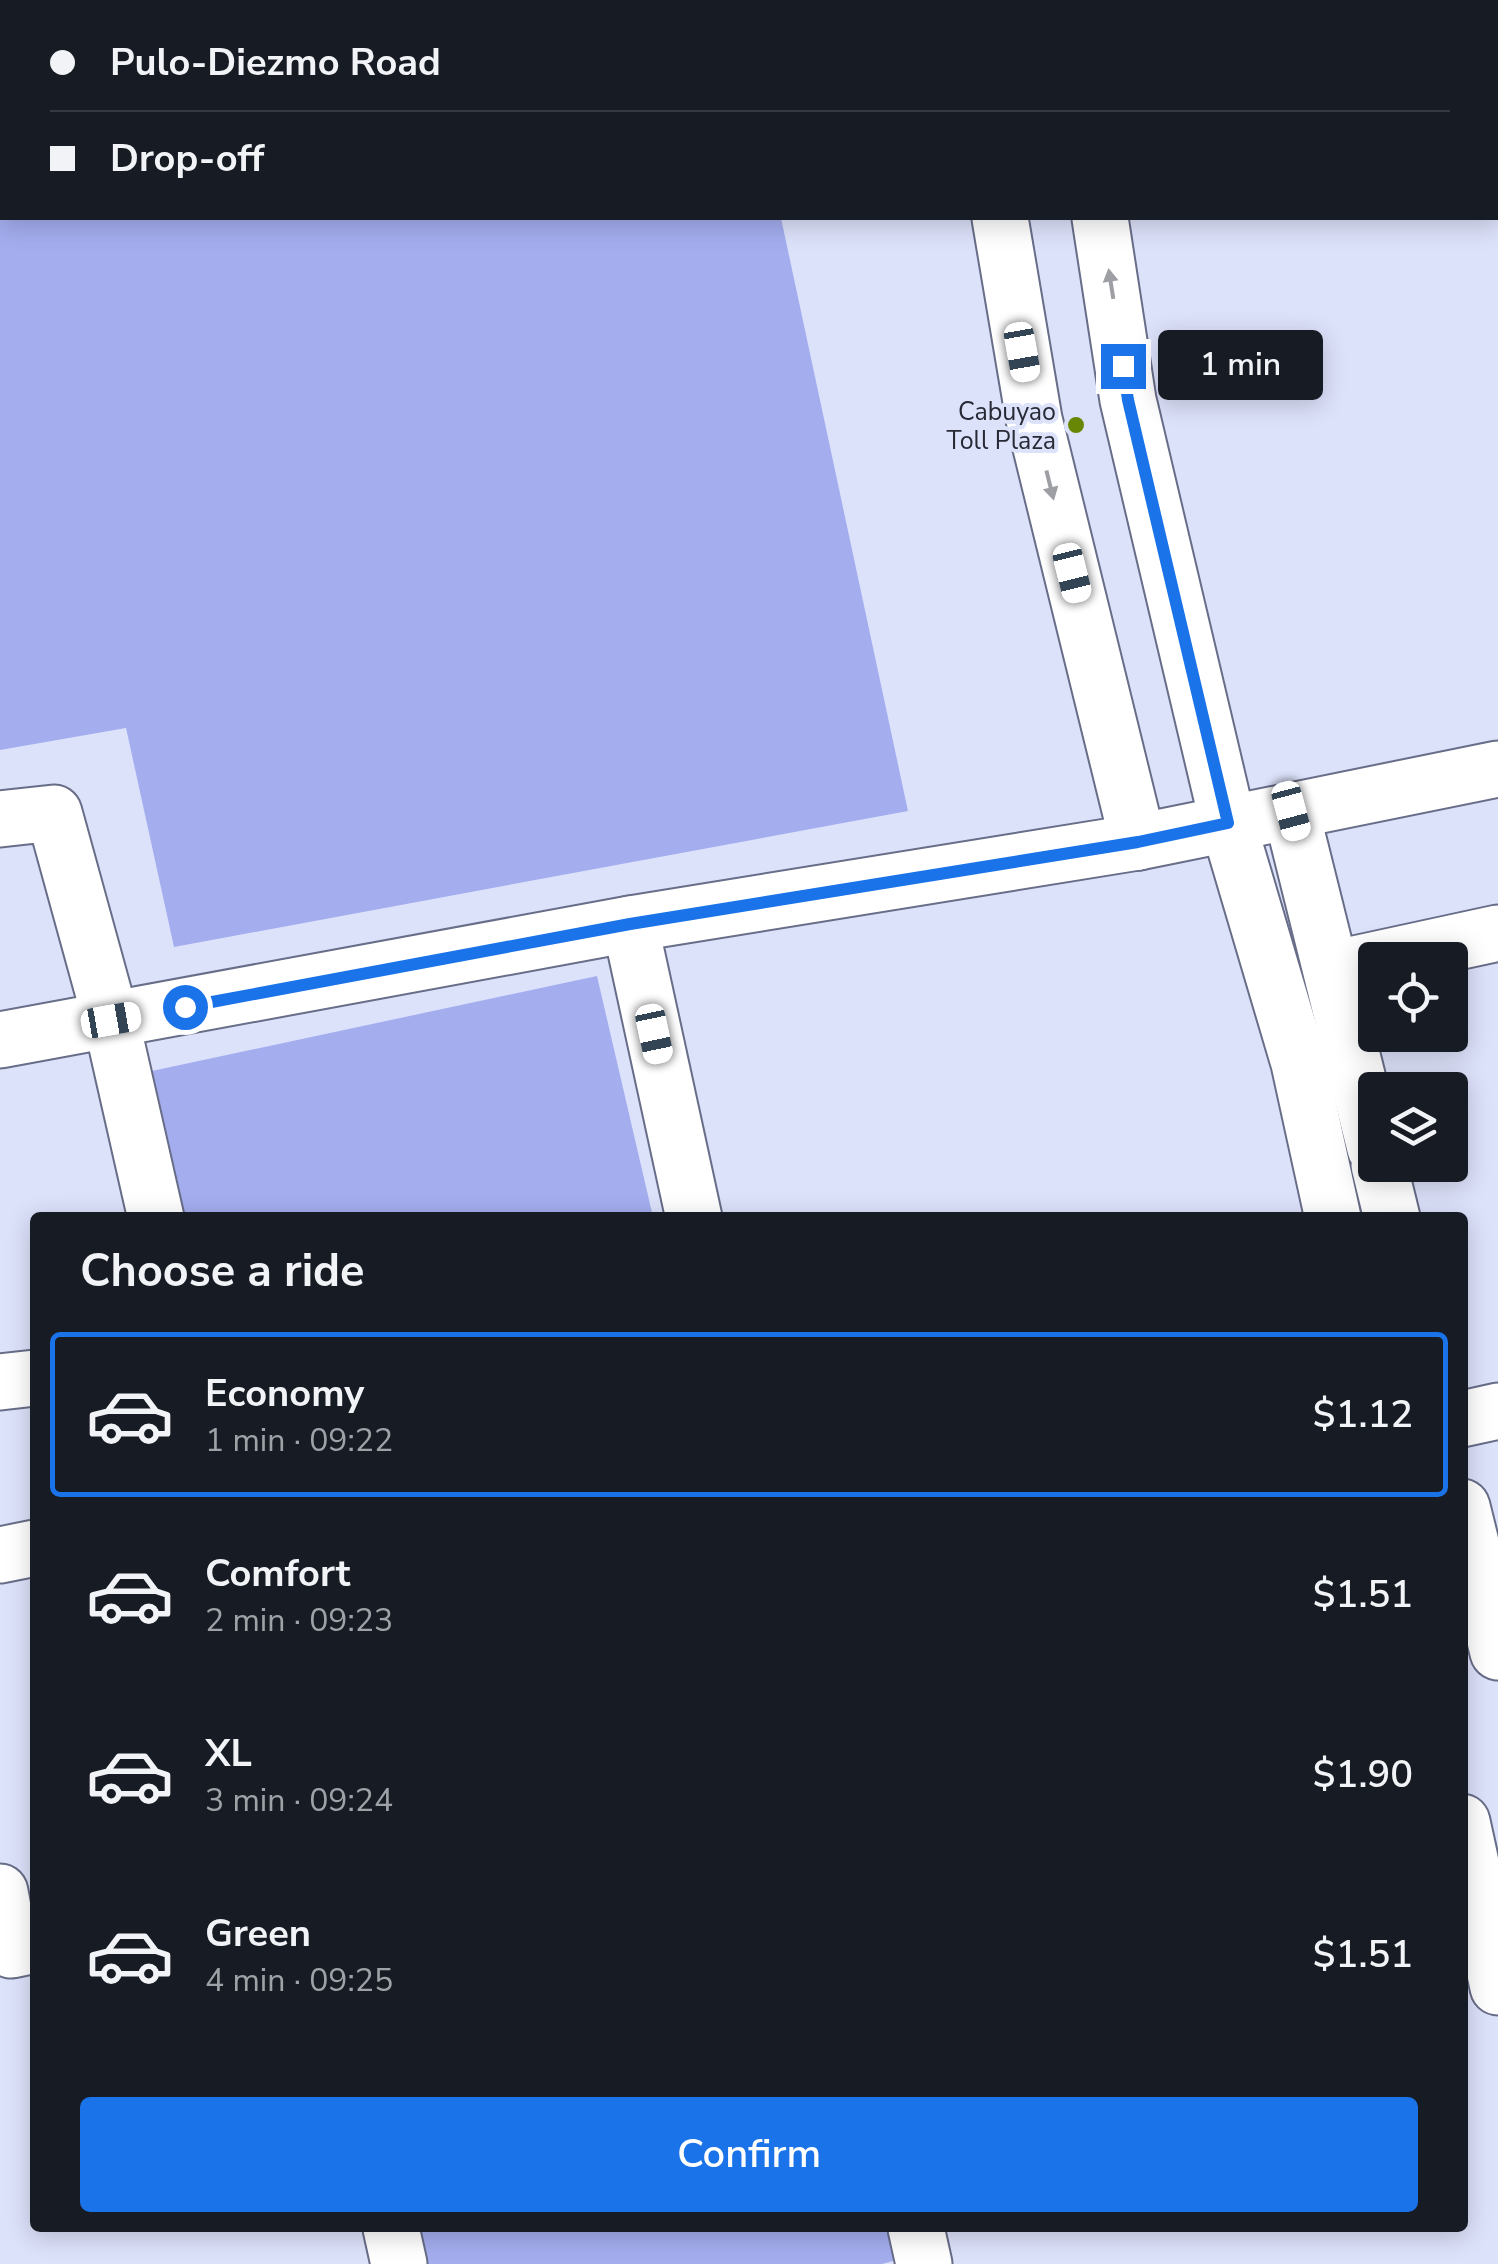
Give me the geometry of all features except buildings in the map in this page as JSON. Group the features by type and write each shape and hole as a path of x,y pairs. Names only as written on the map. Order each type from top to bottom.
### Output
{"main road":[{"path":"1000,220 1034,418 1138,842"},
{"path":"1100,220 1128,400 1228,823 1300,1063 1332,1212"},
{"path":"0,1040 630,924 1138,842 1498,769"},
{"path":"1291,811 1358,1077"},
{"path":"0,819 54,813 111,1020 155,1212"},
{"path":"630,924 693,1212"},
{"path":"1332,969 1498,933"},
{"path":"1383,1182 1391,1212"},
{"path":"0,1382 30,1379"},
{"path":"1468,1417 1498,1411"},
{"path":"1468,1530 1498,1652"},
{"path":"0,1555 30,1549"},
{"path":"1468,1850 1498,1987"},
{"path":"0,1892 11,1950 30,1945"},
{"path":"392,2232 400,2264"},
{"path":"917,2232 924,2264"}],"shaded area":[{"path":"0,220 781,220 908,811 174,947 126,728 0,750"},
{"path":"597,976 652,1212 180,1212 147,1072"},
{"path":"414,2232 890,2232 897,2260 882,2264 422,2264"}],"place":[{"name":"Cabuyao Toll Plaza","path":"1076,425"}],"route":[{"path":"185,1007 630,924 1138,842 1228,823 1123,366"}]}
